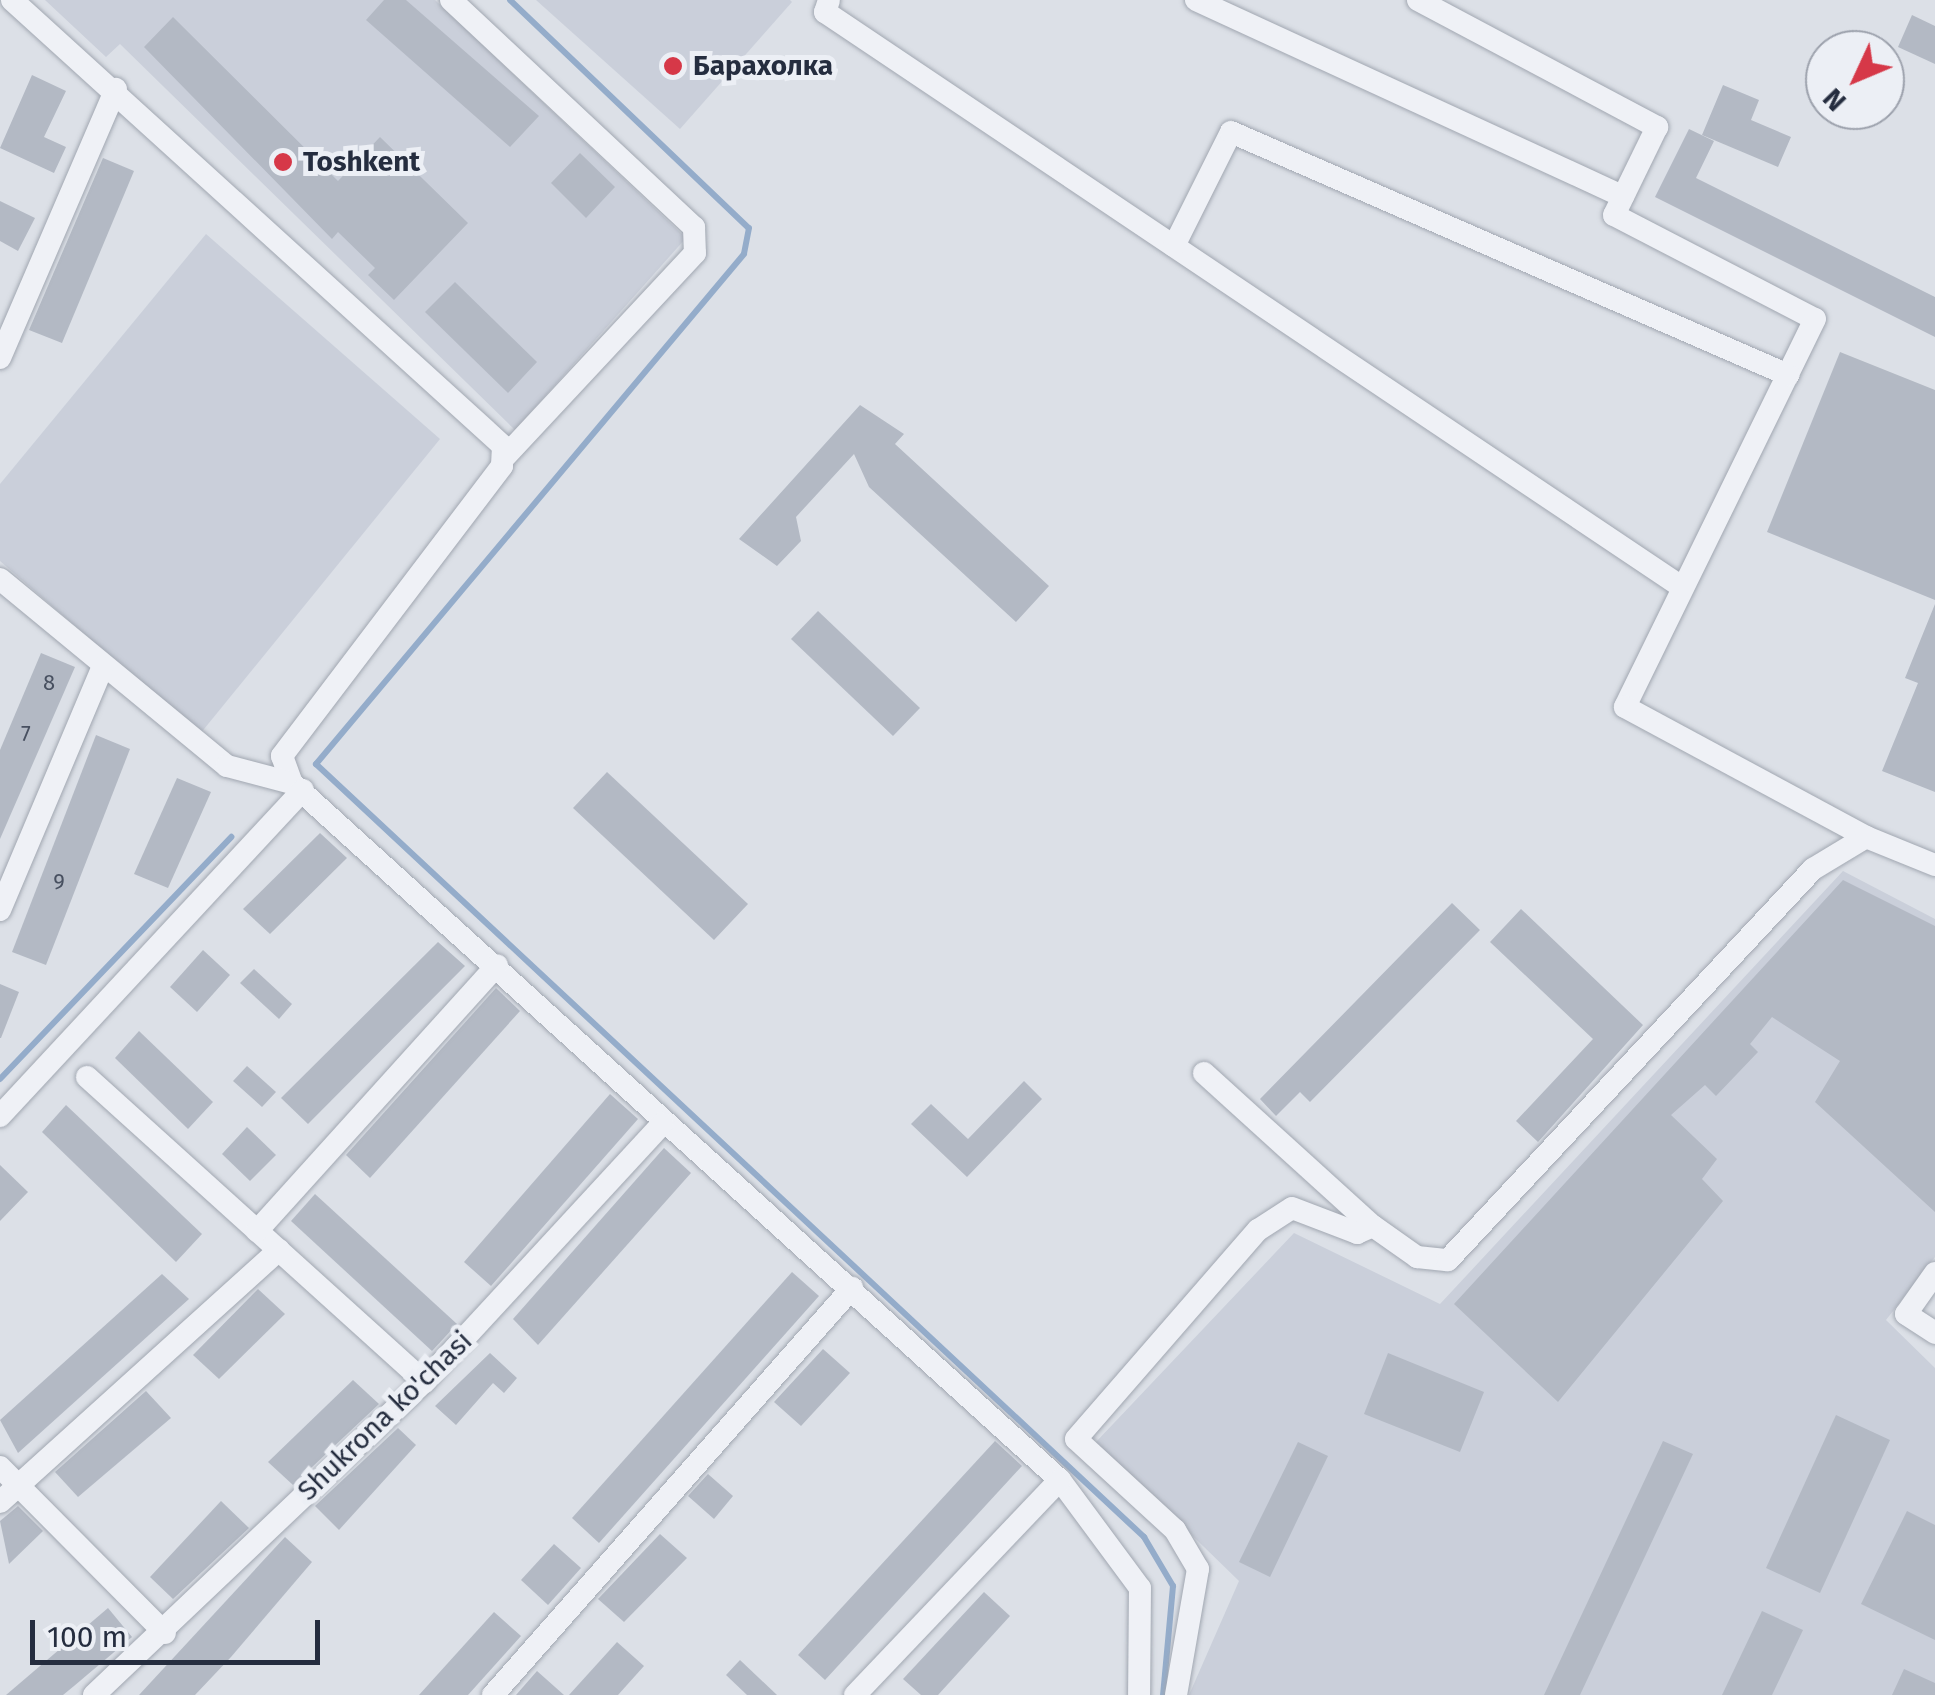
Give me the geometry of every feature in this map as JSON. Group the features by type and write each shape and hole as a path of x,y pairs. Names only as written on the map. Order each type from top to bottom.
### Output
{"street":[{"path":"12,0 116,89 506,456"},
{"path":"451,0 694,227 696,253 506,456 282,756 298,786 497,965 663,1123 852,1288 1060,1480 1140,1588 1139,1695"},
{"path":"829,0 825,12 1682,588"},
{"path":"1196,0 1623,196"},
{"path":"1418,0 1657,127 1614,215 1815,319 1625,707 1866,837 1935,865"},
{"path":"0,358 116,89"},
{"path":"1174,246 1231,132 1788,375"},
{"path":"0,579 102,668 227,766 298,786"},
{"path":"0,910 102,668"},
{"path":"0,1116 298,786"},
{"path":"1204,1073 1372,1226 1418,1258 1448,1260 1758,918 1866,837"},
{"path":"257,1231 497,965"},
{"path":"87,1077 424,1382"},
{"name":"Shukrona ko'chasi","path":"94,1695 165,1633 424,1382 663,1123"},
{"path":"1176,1695 1198,1568 1175,1530 1076,1439 1258,1230 1292,1208 1357,1232 1372,1226"},
{"path":"0,1502 279,1250"},
{"path":"1935,1273 1906,1314 1935,1332"},
{"path":"493,1695 852,1288"},
{"path":"0,1467 165,1633"},
{"path":"856,1695 1060,1480"}],"shaded area":[{"path":"45,0 435,0 686,238 515,430 120,44 106,57"},
{"name":"Барахолка","path":"536,0 790,0 792,2 680,129"},
{"path":"206,234 440,439 200,734 0,561 0,484"},
{"path":"1843,871 1935,919 1935,1257 1886,1320 1935,1368 1935,1695 1189,1695 1239,1581 1096,1442 1294,1233 1440,1304"}],"building":[{"path":"384,0 406,0 539,116 510,147 366,20"},
{"path":"1912,15 1935,26 1935,64 1905,50 1905,31"},
{"path":"173,17 338,181 380,137 468,223 394,300 368,275 375,268 338,232 332,239 144,47"},
{"path":"32,75 66,91 44,137 66,147 54,173 0,148"},
{"path":"1723,85 1759,100 1751,120 1791,137 1778,167 1702,135"},
{"path":"1689,129 1714,141 1696,178 1935,297 1935,337 1655,197"},
{"path":"580,153 615,187 586,218 551,183"},
{"path":"103,158 134,171 62,343 29,330"},
{"path":"0,201 35,218 18,251 0,241"},
{"path":"455,282 537,362 508,393 425,312"},
{"path":"1840,352 1935,390 1935,600 1767,532"},
{"path":"860,405 904,434 895,444 1049,586 1016,622 869,487 854,454 796,517 801,541 777,566 739,539"},
{"path":"1935,604 1935,792 1882,771 1918,683 1905,678"},
{"path":"818,611 920,708 893,736 791,639"},
{"path":"41,653 75,667 0,839 0,750"},
{"path":"96,735 130,749 46,965 12,952"},
{"path":"607,772 748,904 714,940 573,808"},
{"path":"177,778 211,792 168,888 134,874"},
{"path":"320,833 347,858 270,934 243,909"},
{"path":"1843,880 1935,926 1935,1212 1815,1102 1840,1061 1772,1017 1750,1044 1758,1052 1716,1096 1705,1085 1671,1115 1717,1159 1702,1179 1723,1201 1558,1402 1454,1304"},
{"path":"1452,903 1480,930 1310,1102 1300,1092 1276,1116 1260,1099"},
{"path":"1521,909 1643,1025 1538,1142 1516,1121 1593,1039 1490,942"},
{"path":"438,942 465,966 308,1124 281,1098"},
{"path":"203,950 230,975 197,1012 170,987"},
{"path":"254,969 292,1004 279,1019 240,983"},
{"path":"0,984 19,992 1,1038 0,1038"},
{"path":"496,988 520,1011 370,1178 346,1155"},
{"path":"139,1031 213,1102 188,1129 115,1058"},
{"path":"247,1066 276,1092 262,1107 233,1081"},
{"path":"1024,1081 1042,1099 967,1177 911,1124 931,1104 968,1139"},
{"path":"610,1094 638,1119 491,1286 464,1262"},
{"path":"66,1105 202,1234 176,1262 42,1132"},
{"path":"247,1127 276,1155 250,1181 222,1154"},
{"path":"664,1148 691,1173 538,1345 513,1319"},
{"path":"0,1165 28,1192 0,1221"},
{"path":"315,1194 457,1324 432,1351 291,1221"},
{"path":"792,1272 819,1296 599,1543 572,1518"},
{"path":"162,1274 189,1299 18,1453 0,1420"},
{"path":"258,1289 285,1314 219,1379 193,1355"},
{"path":"823,1349 850,1373 801,1426 774,1402"},
{"path":"490,1353 517,1378 504,1393 493,1383 456,1425 435,1406"},
{"path":"1388,1353 1484,1392 1460,1452 1364,1414"},
{"path":"353,1380 379,1404 293,1485 268,1462"},
{"path":"146,1391 171,1418 78,1497 55,1472"},
{"path":"1836,1415 1890,1440 1820,1593 1766,1568"},
{"path":"398,1428 416,1445 339,1530 315,1506"},
{"path":"995,1441 1022,1466 825,1680 798,1655"},
{"path":"1663,1441 1693,1454 1580,1695 1544,1695"},
{"path":"1298,1442 1328,1456 1270,1577 1239,1562"},
{"path":"708,1474 733,1496 714,1519 688,1496"},
{"path":"221,1501 249,1528 173,1599 150,1577"},
{"path":"18,1506 43,1531 9,1564 0,1521"},
{"path":"1907,1511 1935,1525 1935,1640 1861,1604"},
{"path":"660,1534 687,1558 624,1622 598,1599"},
{"path":"285,1537 312,1562 231,1657 195,1695 139,1695"},
{"path":"554,1544 581,1568 548,1605 521,1580"},
{"path":"984,1592 1010,1616 938,1695 921,1695 903,1679"},
{"path":"108,1608 132,1637 63,1695 6,1695"},
{"path":"1762,1611 1803,1630 1772,1695 1722,1695"},
{"path":"494,1612 521,1636 468,1695 419,1695"},
{"path":"617,1642 644,1666 618,1695 569,1695"},
{"path":"740,1660 777,1695 747,1695 726,1675"},
{"path":"1904,1669 1935,1683 1935,1695 1892,1695"},
{"path":"537,1671 564,1695 516,1695"}],"waterway":[{"path":"510,0 749,228 744,254 316,764 1144,1537 1173,1586 1163,1695"},
{"path":"0,1079 231,837"}],"place":[{"name":"Барахолка","path":"673,66"},
{"name":"Toshkent","path":"283,162"}]}
